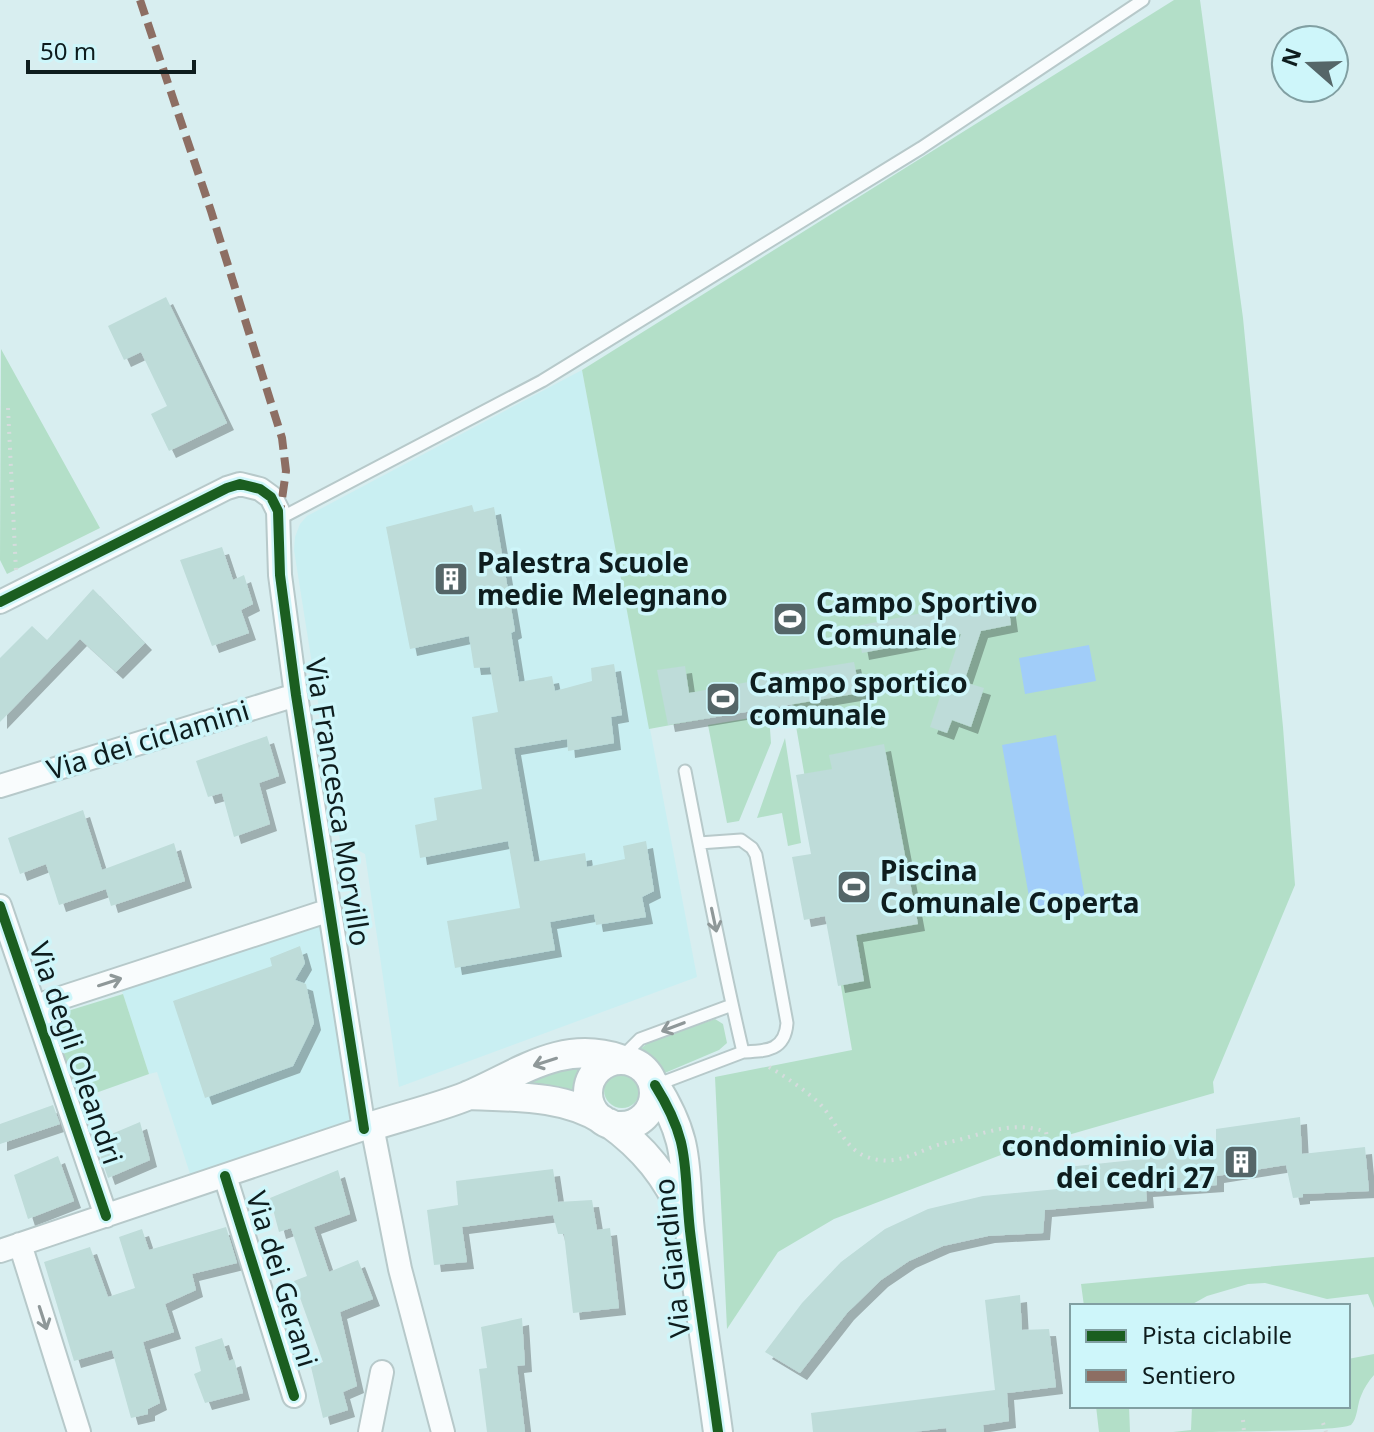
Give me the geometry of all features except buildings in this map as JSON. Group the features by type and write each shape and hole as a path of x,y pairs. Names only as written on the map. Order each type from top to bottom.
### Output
{"street":[{"path":"8,598 240,484 260,489 274,501 279,519"},
{"name":"Via Francesca Morvillo","path":"279,519 280,575 296,695 368,1128 400,1269 443,1432"},
{"name":"Via dei ciclamini","path":"0,786 296,695"},
{"name":"Via degli Oleandri","path":"0,906 106,1216"},
{"path":"36,1006 330,910"},
{"name":"Via Giardino","path":"10,1248 468,1095 519,1070 574,1052 592,1051 641,1069 655,1085 682,1141 690,1228 718,1432"},
{"name":"Via Giardino","path":"606,1122 591,1106 589,1085 600,1067 620,1059"},
{"path":"606,1122 630,1125 639,1121 653,1105 655,1085"},
{"name":"Via Giardino","path":"468,1095 556,1101 591,1112 629,1138 652,1161 671,1189 690,1228"},
{"name":"Via dei Gerani","path":"225,1176 294,1396"},
{"path":"10,1248 79,1432"},
{"path":"370,1432 382,1372"}],"lane":[{"path":"279,519 542,381 921,148 1143,0"},
{"path":"685,771 743,1052"},
{"path":"655,1085 743,1052 775,1048 787,1032 787,1016 758,862 752,848 741,840 699,843"},
{"path":"620,1059 640,1039 732,1005"}],"path":[{"path":"8,408 8,598"},
{"path":"743,1052 817,1101 848,1144 857,1153 870,1158 910,1158 933,1147 1019,1125 1046,1132 1052,1161"},
{"path":"1243,1420 1244,1432"},
{"path":"1323,1423 1326,1432"}],"shaded area":[{"path":"582,370 697,977 399,1087 365,854 340,841 294,550 295,537 307,516"},
{"path":"325,918 357,1126 192,1180 157,1072 149,1074 120,985"}],"green space":[{"path":"1174,0 1200,0 1243,318 1283,727 1295,885 1213,1082 1214,1093 1006,1153 834,1219 778,1252 727,1329 715,1077 852,1050 792,703 649,729 582,370"},
{"path":"1,349 100,528 7,574 0,560"},
{"path":"769,715 771,743 739,821 727,823 708,725"},
{"path":"785,738 801,843 788,846 782,813 757,818"},
{"path":"123,994 149,1074 76,1100 48,1017"},
{"path":"715,1019 723,1024 727,1043 719,1050 660,1075 646,1060 634,1054 649,1042"},
{"path":"591,1065 580,1092 538,1084 520,1085 553,1069"},
{"path":"622,1072 635,1077 640,1090 635,1103 622,1108 609,1103 604,1090 609,1077"},
{"path":"1374,1257 1374,1308 1368,1294 1327,1299 1265,1283 1248,1284 1207,1296 1193,1304 1084,1304 1081,1284"},
{"path":"1374,1354 1374,1375 1362,1393 1351,1425 1295,1430 1173,1432 1191,1430 1192,1408 1350,1408 1350,1359"},
{"path":"1096,1408 1129,1408 1130,1432 1099,1432"}],"water":[{"path":"1089,645 1096,681 1025,694 1019,658"},
{"path":"1056,735 1085,898 1031,908 1002,745"}],"marked path":[{"path":"140,0 211,211 282,438 286,471 280,513"}],"cycle path":[{"path":"0,602 227,488 240,484 260,489 271,497 278,511 280,575 296,695 364,1129"},
{"path":"0,906 106,1216"},
{"path":"655,1085 675,1124 684,1156 690,1231 718,1432"},
{"path":"225,1176 294,1396"}],"place":[{"name":"Palestra Scuole medie Melegnano","path":"451,579"},
{"name":"Campo Sportivo Comunale","path":"790,619"},
{"name":"Campo sportico comunale","path":"723,699"},
{"name":"Piscina Comunale Coperta","path":"854,887"},
{"name":"condominio via dei cedri 27","path":"1241,1162"}]}
